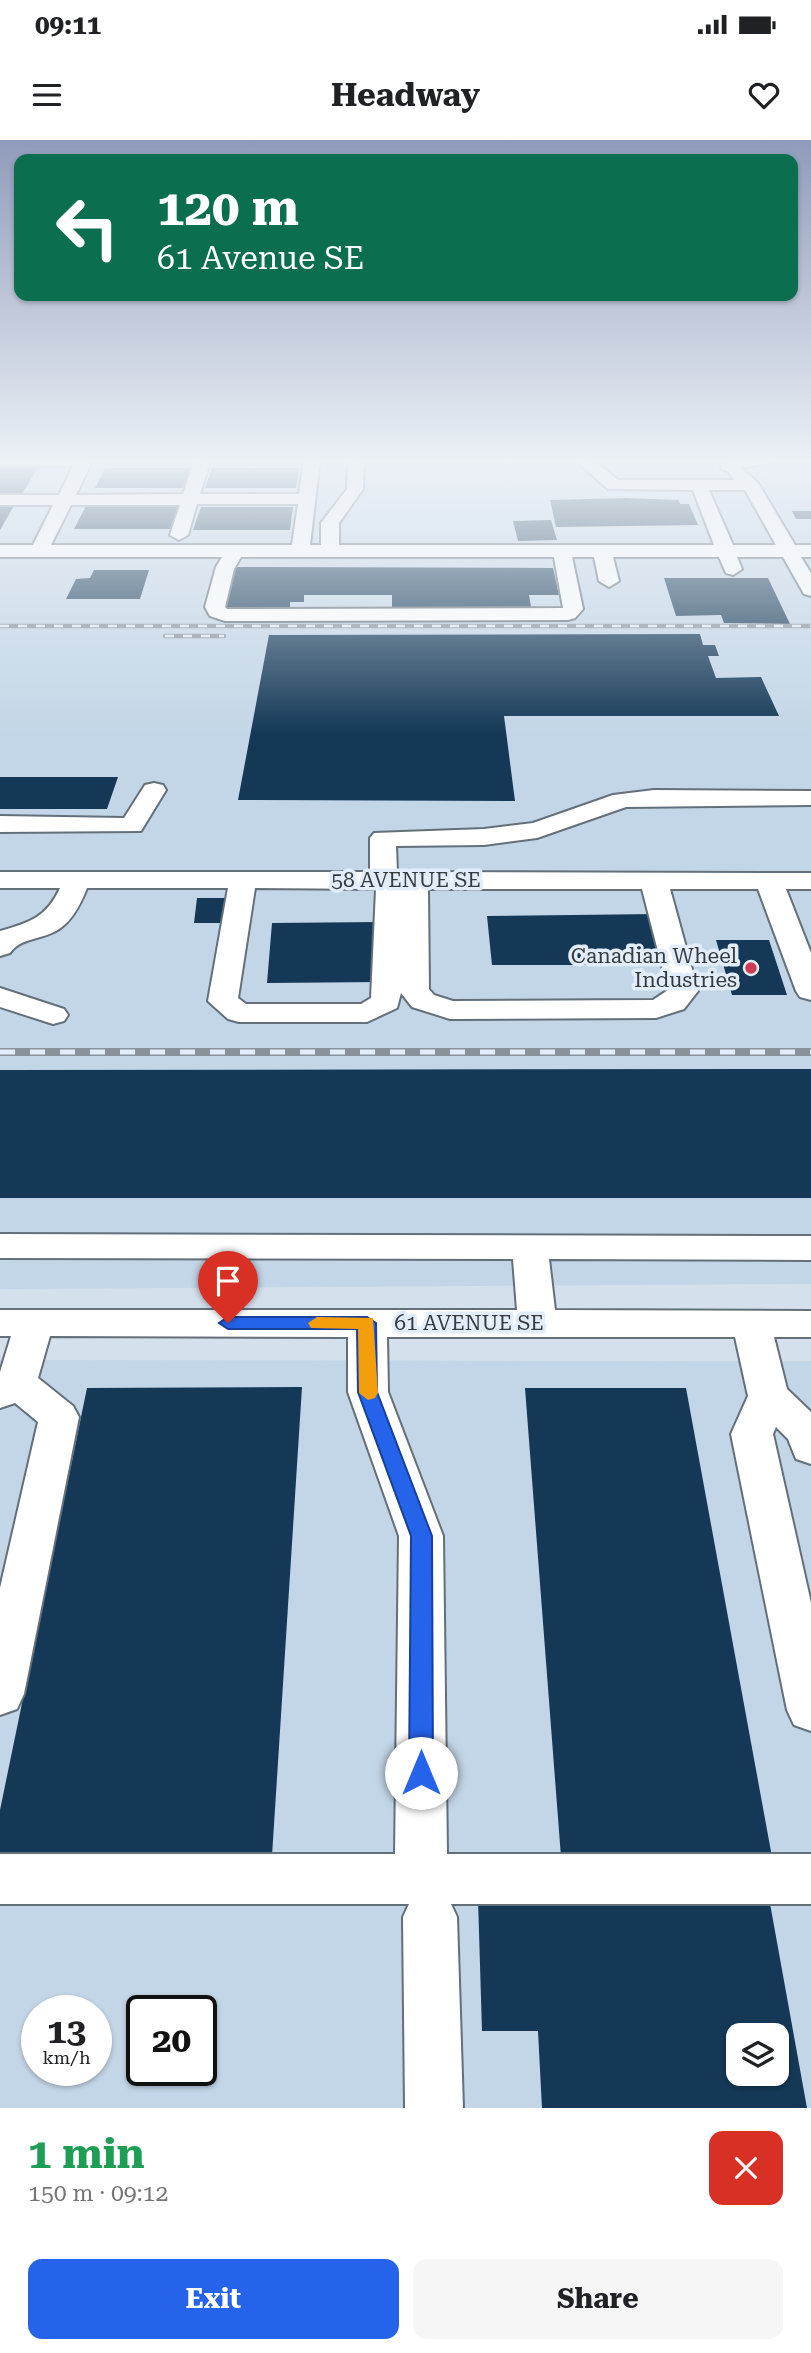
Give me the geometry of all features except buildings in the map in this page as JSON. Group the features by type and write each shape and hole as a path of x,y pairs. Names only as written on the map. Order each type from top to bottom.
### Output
{"street":[{"path":"0,551 330,551 400,557 471,551"},
{"path":"63,569 70,551"},
{"path":"197,570 204,551"},
{"path":"233,551 230,563 225,567 215,607 217,612 225,615 556,616 568,614 573,608 563,551"},
{"path":"609,582 610,551"},
{"path":"722,551 811,551"},
{"path":"725,551 732,568 746,572"},
{"path":"789,551 806,582"},
{"path":"774,573 806,582"},
{"path":"0,824 132,826 154,790"},
{"path":"654,881 682,992 673,1003 656,1009 450,1010 423,1001 414,990 396,880 383,838 484,837 537,830 622,800 654,797 811,798"},
{"name":"58 AVENUE SE","path":"0,880 811,881"},
{"path":"0,947 4,939 54,923 65,909 77,880"},
{"path":"243,881 223,1001 228,1007 239,1013 368,1013 386,1002 396,880"},
{"path":"769,881 811,991"},
{"path":"0,997 53,1015"},
{"path":"0,1246 811,1248"},
{"path":"530,1248 537,1323"},
{"path":"0,1693 59,1417 9,1387 17,1323"},
{"name":"61 AVENUE SE","path":"17,1323 811,1324"},
{"path":"367,1323 368,1392 421,1536 426,1898 434,2108"},
{"path":"751,1324 768,1396 807,1432 811,1448"},
{"path":"768,1396 752,1434 811,1710"},
{"path":"0,1879 426,1898 811,1879"}],"shaded area":[{"path":"0,551 811,551 811,1284 0,1289"},
{"path":"0,1360 811,1361 811,2108 0,2108"}],"railway":[{"path":"0,626 811,626"},
{"path":"165,636 224,636"},
{"path":"0,1052 811,1052"}],"slow traffic":[{"path":"317,1323 367,1323 368,1393"}],"place":[{"name":"Canadian Wheel Industries","path":"751,968"}],"route":[{"path":"228,1323 367,1323 368,1392 421,1536 421,1773"}]}
